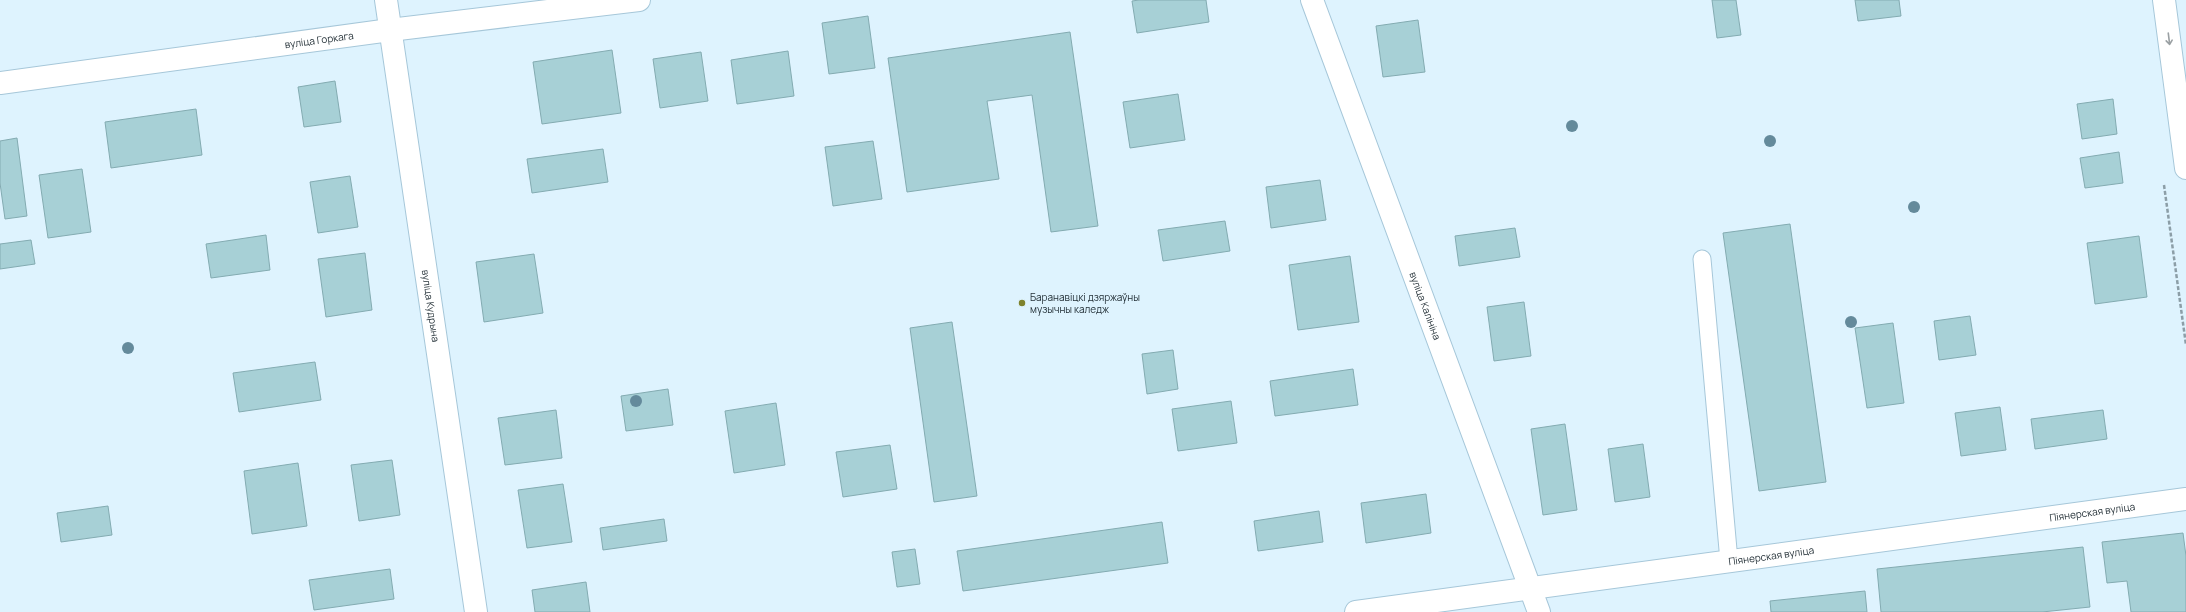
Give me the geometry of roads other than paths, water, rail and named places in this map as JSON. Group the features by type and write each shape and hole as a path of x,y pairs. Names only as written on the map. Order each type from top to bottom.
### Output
{"street":[{"name":"вуліца Кудрына","path":"386,0 476,612"},
{"name":"вуліца Горкага","path":"0,83 390,30 639,0"},
{"name":"вуліца Калініна","path":"1312,0 1539,612"},
{"path":"2164,0 2186,168"},
{"name":"Піянерская вуліца","path":"1356,612 2186,499"}],"lane":[{"path":"1702,259 1729,561"}],"place":[{"name":"Баранавіцкі дзяржаўны музычны каледж","path":"1022,303"}]}
